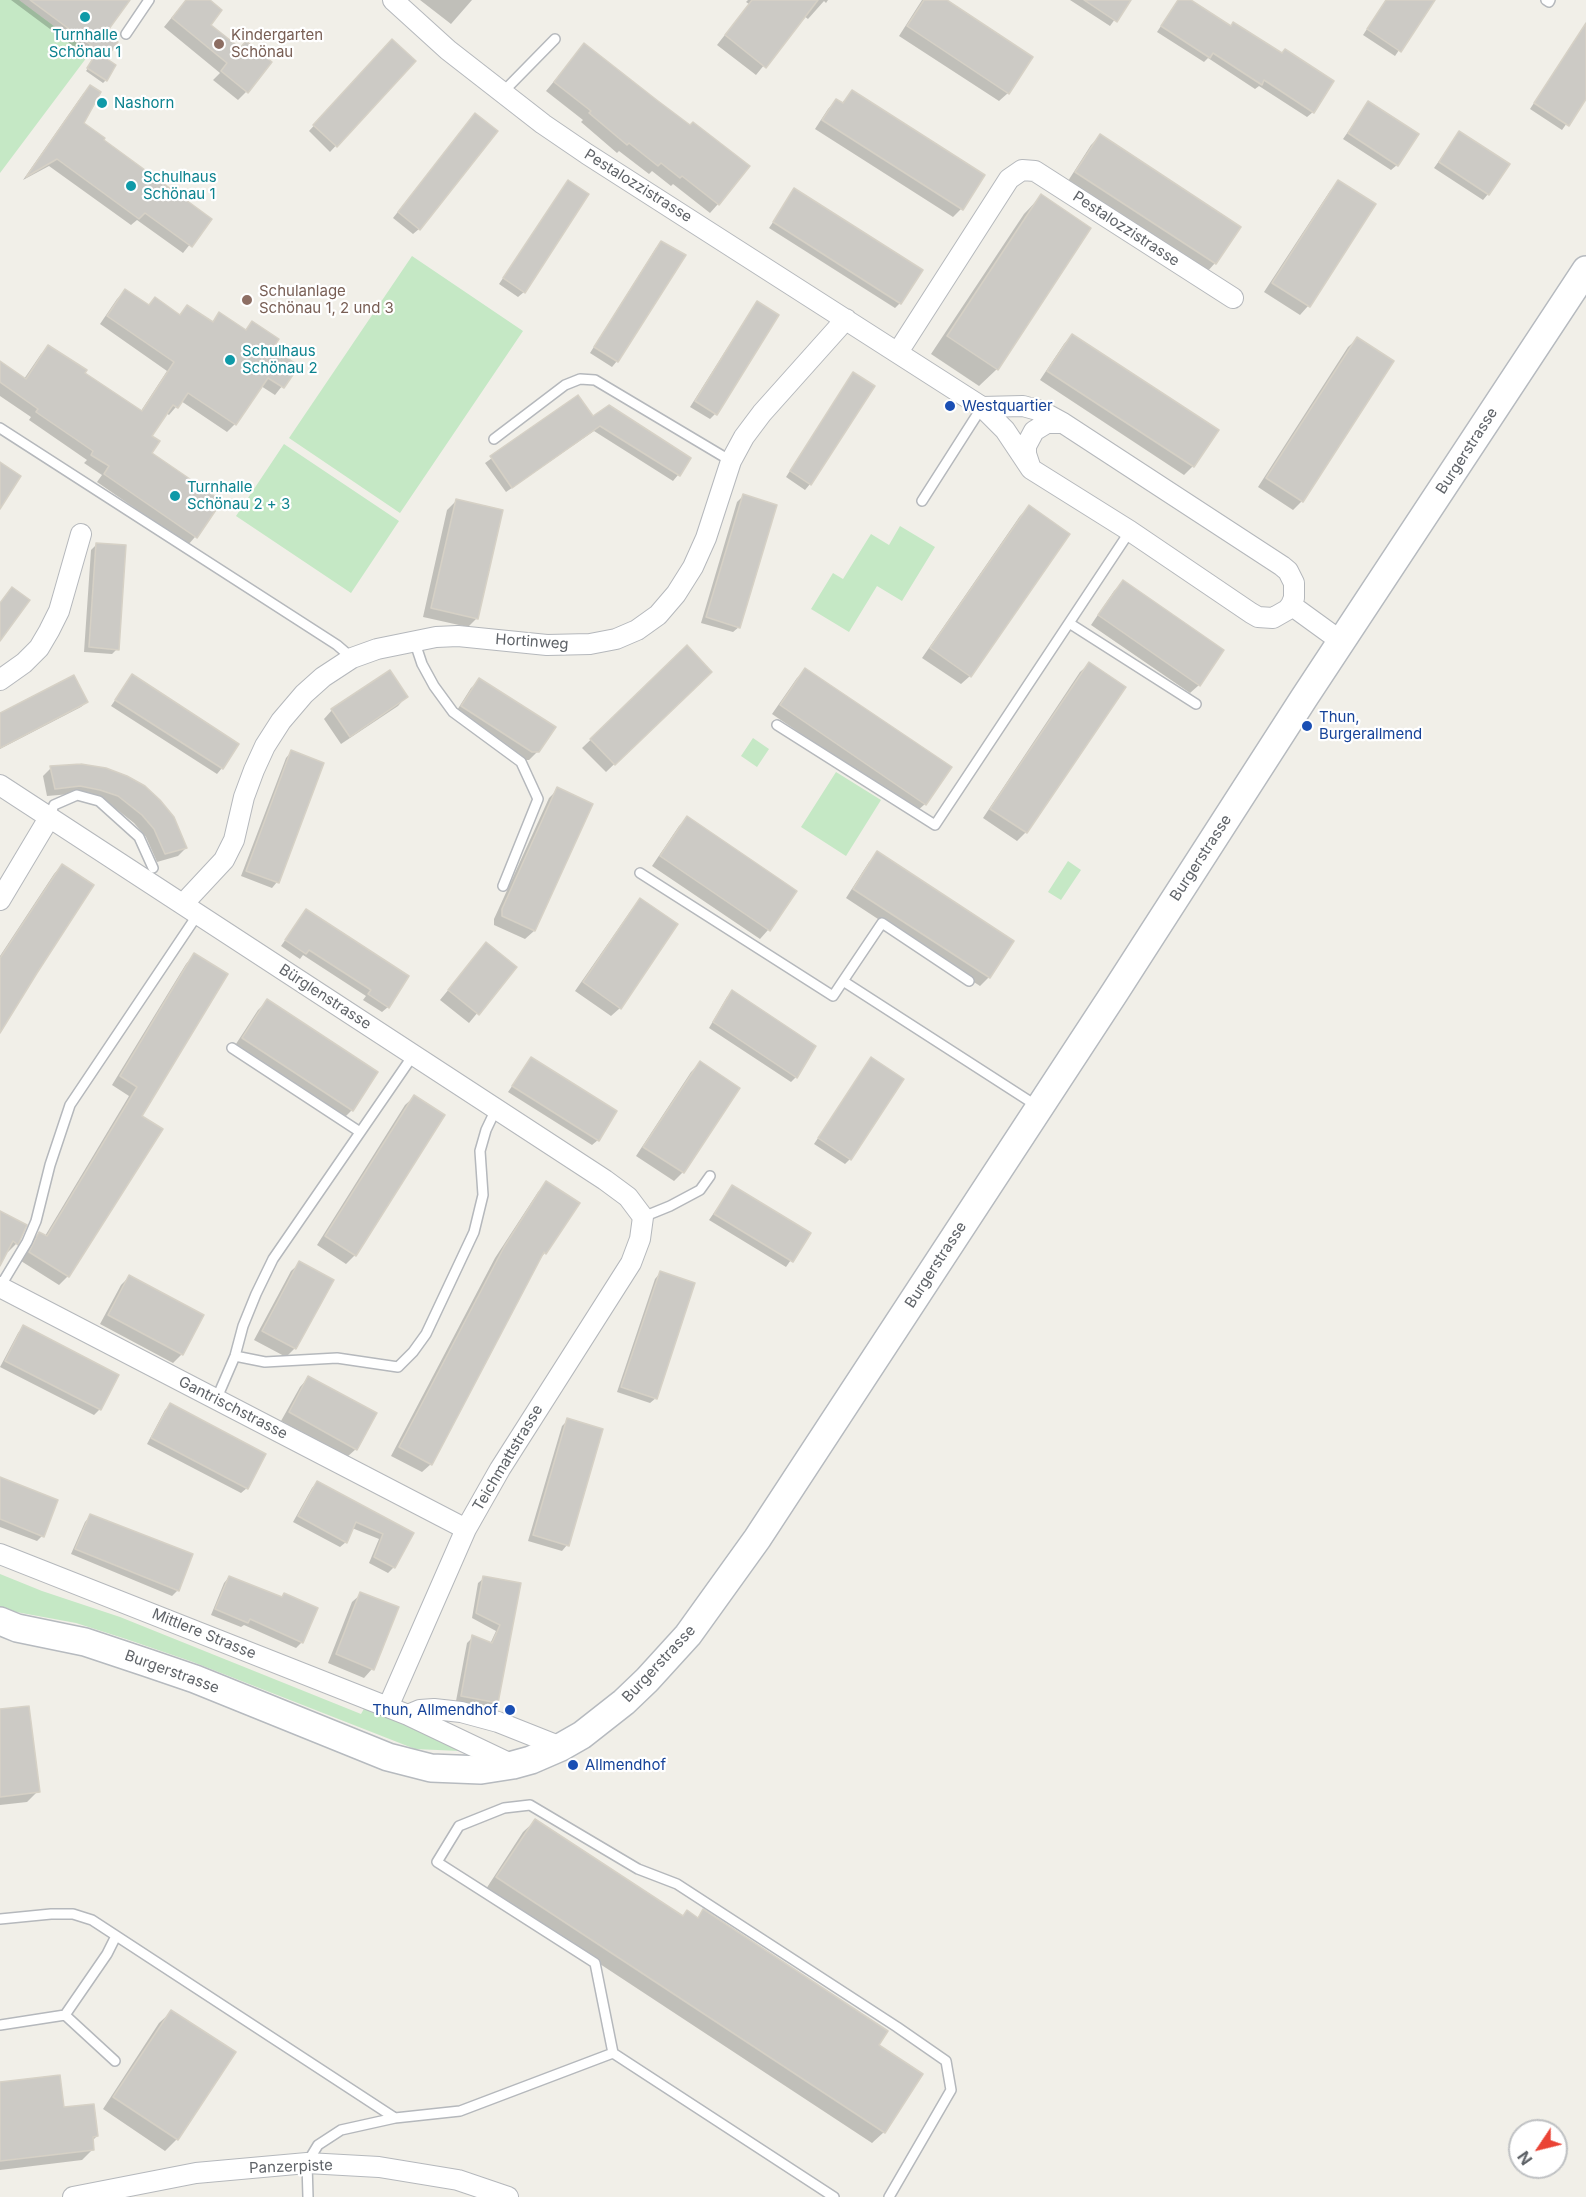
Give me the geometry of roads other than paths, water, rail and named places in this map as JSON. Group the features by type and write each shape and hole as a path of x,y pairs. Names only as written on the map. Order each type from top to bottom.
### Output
{"main road":[{"name":"Burgerstrasse","path":"6,1626 85,1642 172,1671 407,1763 431,1768 466,1771 513,1765 561,1747 582,1735 624,1702 661,1665 701,1619 757,1539 1586,270"}],"street":[{"name":"Pestalozzistrasse","path":"393,0 448,50 502,93 587,154 982,406 1005,430 1031,469 1130,531 1258,617 1273,618 1291,605"},
{"name":"Pestalozzistrasse","path":"898,352 1009,179 1022,170 1035,171 1233,298"},
{"name":"Hortinweg","path":"191,909 224,860 234,840 244,797 254,770 265,746 281,721 304,694 352,658 414,640 458,636 547,645 590,644 616,639 637,630 658,615 676,594 693,567 706,538 731,462 744,437 762,413 846,319"},
{"path":"982,406 1023,406 1041,411 1063,423 1282,566 1288,571 1294,583 1294,598 1291,605 1342,642"},
{"path":"1031,469 1026,446 1034,431 1047,423 1063,423"},
{"path":"0,680 24,663 39,648 49,631 59,611 81,534"},
{"name":"Bürglenstrasse","path":"0,785 605,1180 628,1197 643,1217"},
{"path":"0,900 49,818"},
{"name":"Teichmattstrasse","path":"388,1707 466,1529 506,1459 631,1263 640,1239 643,1217"},
{"name":"Gantrischstrasse","path":"0,1287 466,1529"},
{"name":"Mittlere Strasse","path":"0,1554 408,1715 513,1765"},
{"path":"408,1715 420,1710 434,1709 461,1712 498,1722 561,1747"},
{"name":"Panzerpiste","path":"74,2197 196,2174 307,2163 379,2167 435,2176 458,2180 508,2197"}],"lane":[{"path":"126,34 149,0"},
{"path":"502,93 555,39"},
{"path":"494,439 565,385 580,379 595,380 731,462"},
{"path":"922,501 982,406"},
{"path":"0,428 317,632 352,658"},
{"path":"777,725 935,825 1130,531"},
{"path":"1069,623 1196,704"},
{"path":"414,640 422,664 434,686 453,712 521,762 538,799 503,886"},
{"path":"49,818 54,805 77,795 99,801 139,837 153,868"},
{"path":"640,873 833,996 882,923 969,981"},
{"path":"0,1287 27,1242 36,1221 50,1165 70,1106 191,909"},
{"path":"843,981 1038,1107"},
{"path":"232,1048 360,1132"},
{"path":"216,1400 235,1356 243,1326 273,1259 414,1054"},
{"path":"235,1356 265,1362 337,1358 398,1367 426,1334 474,1232 483,1195 480,1150 496,1109"},
{"path":"643,1217 700,1190 710,1176"},
{"path":"834,2197 614,2054 596,1963 437,1862 459,1826 504,1808 530,1805 554,1817 638,1869 677,1884 946,2061 951,2090 889,2197"},
{"path":"0,1919 73,1914 92,1920 395,2118"},
{"path":"0,2025 65,2015 107,1954 116,1936"},
{"path":"65,2015 115,2061"},
{"path":"309,2197 307,2163 318,2145 341,2130 395,2118 460,2111 614,2054"}],"place":[{"name":"Turnhalle Schönau 1","path":"85,17"},
{"name":"Kindergarten Schönau","path":"219,44"},
{"name":"Nashorn","path":"102,103"},
{"name":"Schulhaus Schönau 1","path":"131,186"},
{"name":"Schulanlage Schönau 1, 2 und 3","path":"247,300"},
{"name":"Schulhaus Schönau 2","path":"230,360"},
{"name":"Westquartier","path":"950,406"},
{"name":"Turnhalle Schönau 2 + 3","path":"175,496"},
{"name":"Thun, Burgerallmend","path":"1307,726"},
{"name":"Thun, Allmendhof","path":"510,1710"},
{"name":"Allmendhof","path":"573,1765"}]}
